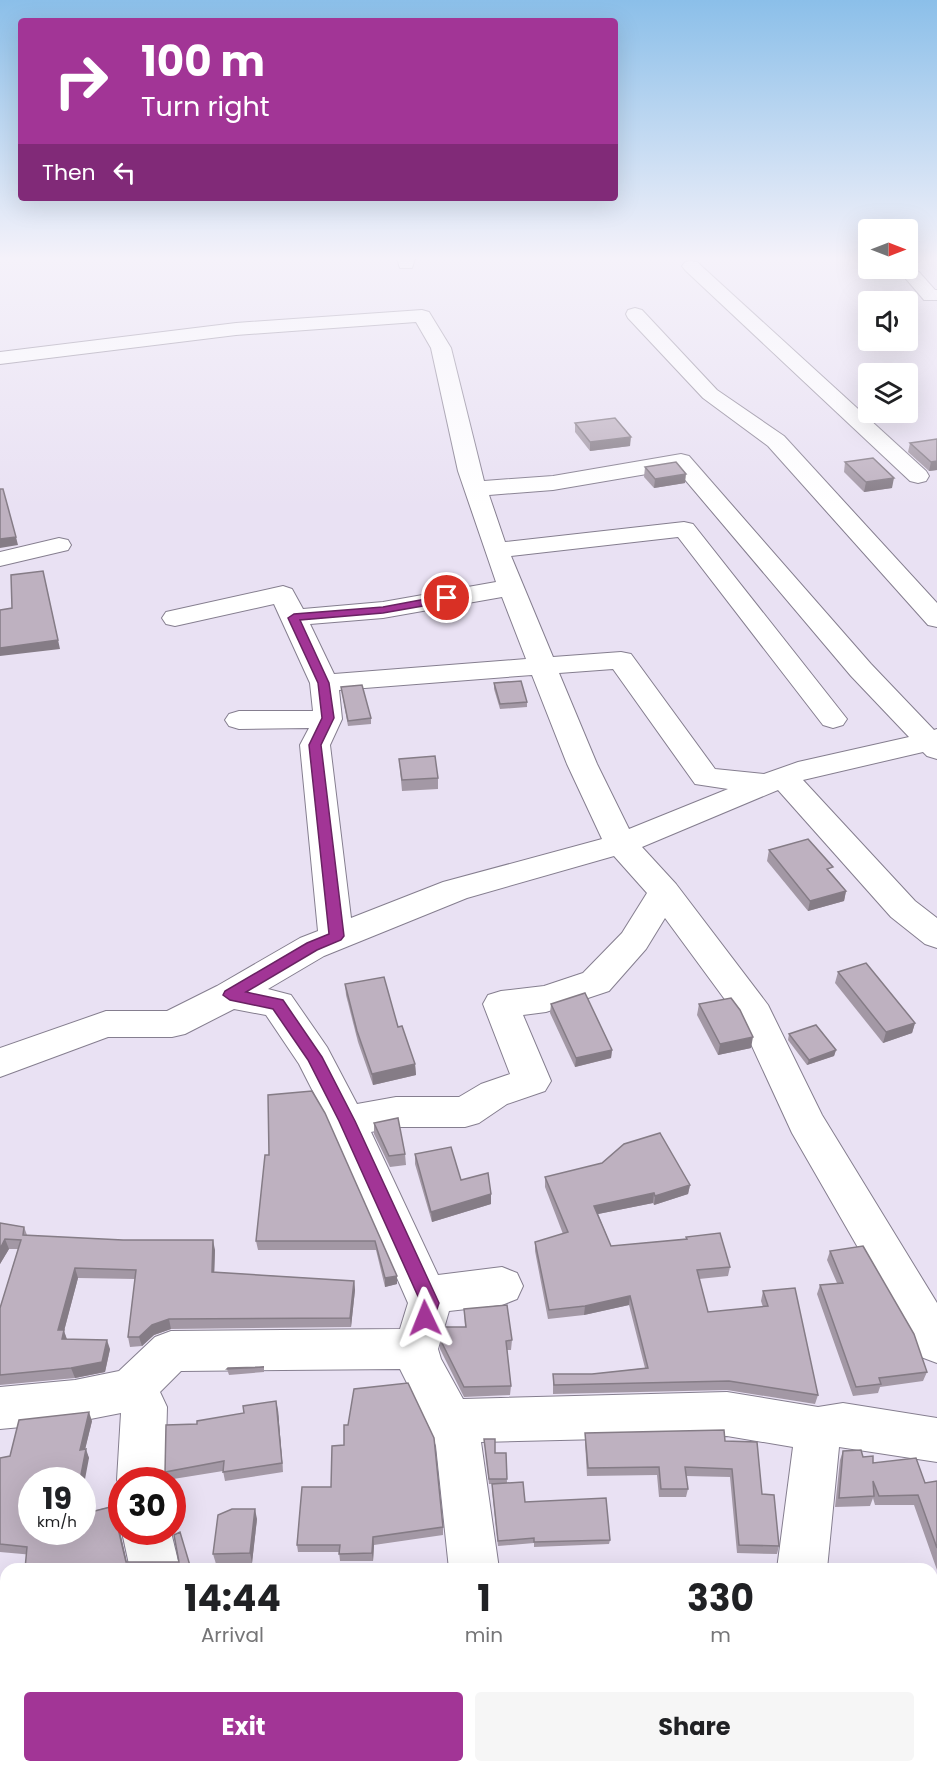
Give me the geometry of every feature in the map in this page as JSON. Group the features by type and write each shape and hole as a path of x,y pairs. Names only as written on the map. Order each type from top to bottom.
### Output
{"street":[{"path":"0,358 132,342"},
{"path":"437,342 441,348 475,488 496,550 582,764 621,844 664,892 755,1014 806,1122 937,1343"},
{"path":"661,342 710,394 776,441 937,619"},
{"path":"777,342 927,475 937,493"},
{"path":"475,488 556,483 681,461 861,670 934,743"},
{"path":"496,550 684,529 832,719"},
{"path":"0,559 59,545"},
{"path":"294,618 383,610 512,587"},
{"path":"175,618 283,594 324,683 328,718 315,745 336,936"},
{"path":"324,683 621,660 706,777 775,781 903,909 937,936"},
{"path":"239,720 328,718"},
{"path":"0,1063 106,1024 172,1024 230,995 312,946 455,890 621,844 798,771 934,743"},
{"path":"347,1121 396,1112 465,1112 494,1094 532,1081 501,1004 546,999 596,982 634,941 664,892"},
{"path":"230,995 278,1004 314,1057 347,1121 430,1303 416,1349 420,1364 450,1421 459,1446 473,1563"},
{"path":"426,1295 502,1286"},
{"path":"0,1408 75,1401 131,1390 171,1351 416,1349"},
{"path":"131,1390 144,1407 142,1467"},
{"path":"450,1421 727,1414 818,1429 843,1425 937,1440"},
{"path":"803,1563 818,1429"},
{"path":"150,1545 154,1563"}],"building":[{"path":"615,418 631,437 590,442 575,423"},
{"path":"937,439 937,461 931,462 910,443"},
{"path":"873,458 894,478 866,482 845,462"},
{"path":"676,462 686,474 655,479 645,467"},
{"path":"0,489 3,489 16,537 0,539"},
{"path":"43,571 58,640 0,648 0,610 12,608 11,575"},
{"path":"521,681 527,702 500,704 494,683"},
{"path":"362,685 371,718 348,721 341,687"},
{"path":"435,756 438,778 402,780 399,759"},
{"path":"808,839 833,867 827,869 846,891 810,901 769,850"},
{"path":"866,963 915,1023 886,1032 838,972"},
{"path":"384,977 398,1027 402,1026 415,1064 372,1074 357,1031 345,984"},
{"path":"585,993 612,1050 576,1058 551,1004"},
{"path":"731,998 740,1010 753,1037 720,1044 699,1004"},
{"path":"816,1025 836,1050 809,1060 789,1034"},
{"path":"312,1091 325,1113 397,1276 385,1278 375,1241 256,1241 265,1155 269,1155 268,1095"},
{"path":"398,1118 405,1154 389,1156 374,1123"},
{"path":"660,1133 690,1185 655,1196 654,1193 594,1206 611,1246 687,1239 686,1237 720,1233 730,1267 697,1270 708,1312 768,1306 763,1291 795,1288 818,1395 729,1381 554,1385 553,1374 592,1374 648,1368 630,1296 585,1306 549,1310 535,1242 568,1232 545,1177 602,1163 624,1144"},
{"path":"451,1147 461,1180 488,1173 491,1194 431,1212 415,1154"},
{"path":"0,1223 24,1227 23,1235 123,1240 213,1240 212,1272 354,1281 350,1318 169,1319 152,1325 139,1337 128,1337 136,1270 75,1268 58,1330 64,1330 62,1339 107,1340 102,1362 71,1368 0,1375 0,1308 21,1240 5,1239 0,1249"},
{"path":"863,1246 914,1334 927,1372 879,1378 881,1384 856,1387 820,1285 843,1283 830,1251"},
{"path":"507,1305 512,1340 506,1341 511,1386 464,1387 440,1339 444,1327 466,1327 464,1309"},
{"path":"408,1383 434,1438 443,1527 373,1537 372,1553 339,1554 340,1545 297,1545 302,1487 331,1487 332,1446 344,1445 344,1425 348,1425 354,1389"},
{"path":"276,1401 282,1463 223,1472 224,1461 186,1468 165,1467 166,1425 197,1424 197,1421 244,1413 243,1406"},
{"path":"89,1412 80,1450 86,1449 83,1467 18,1467 18,1545 96,1545 96,1511 108,1508 108,1545 122,1545 126,1562 179,1562 176,1545 184,1545 189,1563 26,1563 27,1547 0,1544 0,1458 10,1456 19,1420"},
{"path":"724,1430 725,1441 757,1442 762,1494 774,1495 779,1546 739,1545 732,1469 685,1467 688,1489 661,1489 659,1467 588,1468 585,1433"},
{"path":"484,1439 495,1439 495,1453 506,1453 507,1479 489,1479"},
{"path":"861,1450 863,1457 873,1456 873,1463 916,1458 925,1483 937,1481 937,1548 918,1495 879,1496 873,1481 874,1496 839,1498 843,1451"},
{"path":"523,1482 525,1502 606,1498 610,1540 534,1542 534,1538 498,1541 492,1484"},
{"path":"232,1509 255,1509 250,1553 213,1554 218,1515"}],"route":[{"path":"425,1318 430,1303 347,1121 314,1057 278,1004 230,995 312,946 336,936 315,745 328,718 324,683 294,618 383,610 447,598"}]}
